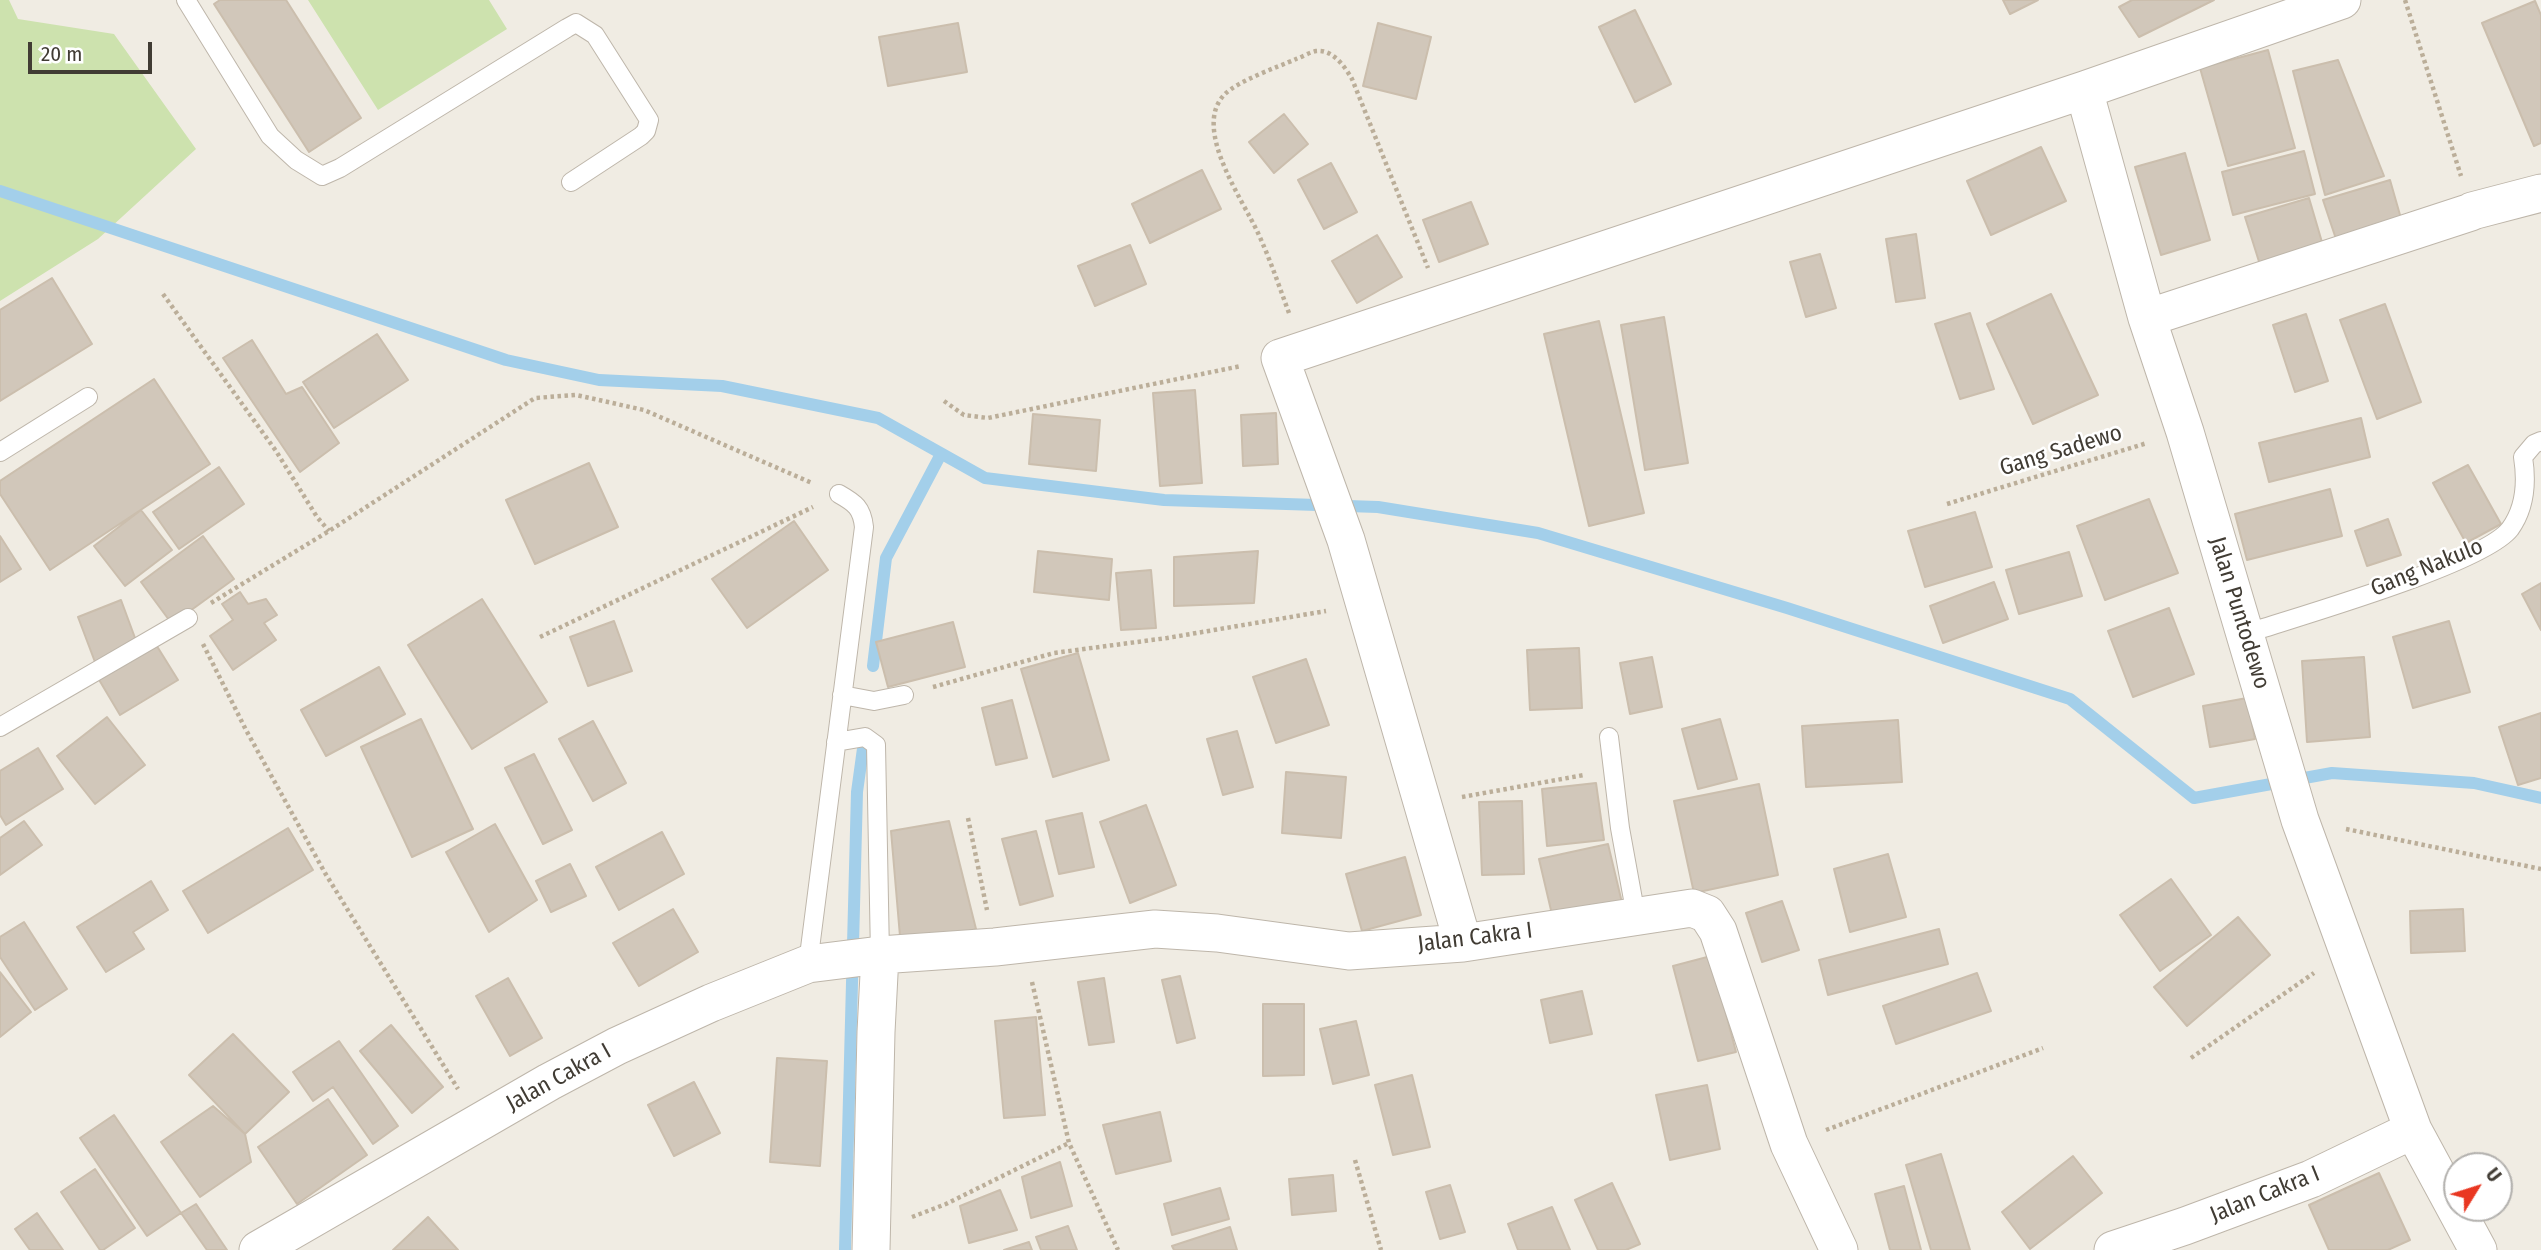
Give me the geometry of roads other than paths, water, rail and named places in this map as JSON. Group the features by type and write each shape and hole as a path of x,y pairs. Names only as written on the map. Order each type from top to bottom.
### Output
{"street":[{"path":"1463,943 1346,540 1323,477 1292,354 2084,90 2333,1"},
{"name":"Jalan Puntodewo","path":"2084,90 2147,318 2185,432 2297,808 2346,951 2413,1130 2478,1250"},
{"path":"2147,318 2471,212 2541,193"},
{"name":"Jalan Cakra I","path":"258,1250 549,1082 617,1046 711,1003 818,963 1155,929 1217,933 1349,951 1463,943 1692,908 1707,914 1718,930 1789,1144 1839,1250"},
{"path":"871,1241 875,1071 874,956"},
{"name":"Jalan Cakra I","path":"2113,1250 2311,1179 2413,1130"}],"lane":[{"path":"186,0 270,136 296,160 322,176 340,168 567,28 576,23 587,28 595,35 649,120 641,136 571,181"},
{"path":"0,452 88,397"},
{"name":"Gang Nakulo","path":"2245,634 2421,575 2479,551 2509,530 2523,502 2526,481 2523,457 2534,444 2541,441"},
{"path":"818,963 850,739 842,695 864,527 862,512 853,502 839,494"},
{"path":"0,727 188,618"},
{"path":"842,695 874,701 904,695"},
{"path":"1609,737 1620,828 1636,916"},
{"path":"850,739 876,745 878,763 874,956"}],"waterway":[{"path":"0,191 506,360 599,380 722,386 878,418 985,478 1164,500 1378,507 1538,533 1787,608 2070,699 2194,798 2332,773 2474,783 2541,798"},
{"path":"873,666 886,558 941,454"},
{"path":"845,1250 857,792 865,734"}]}
